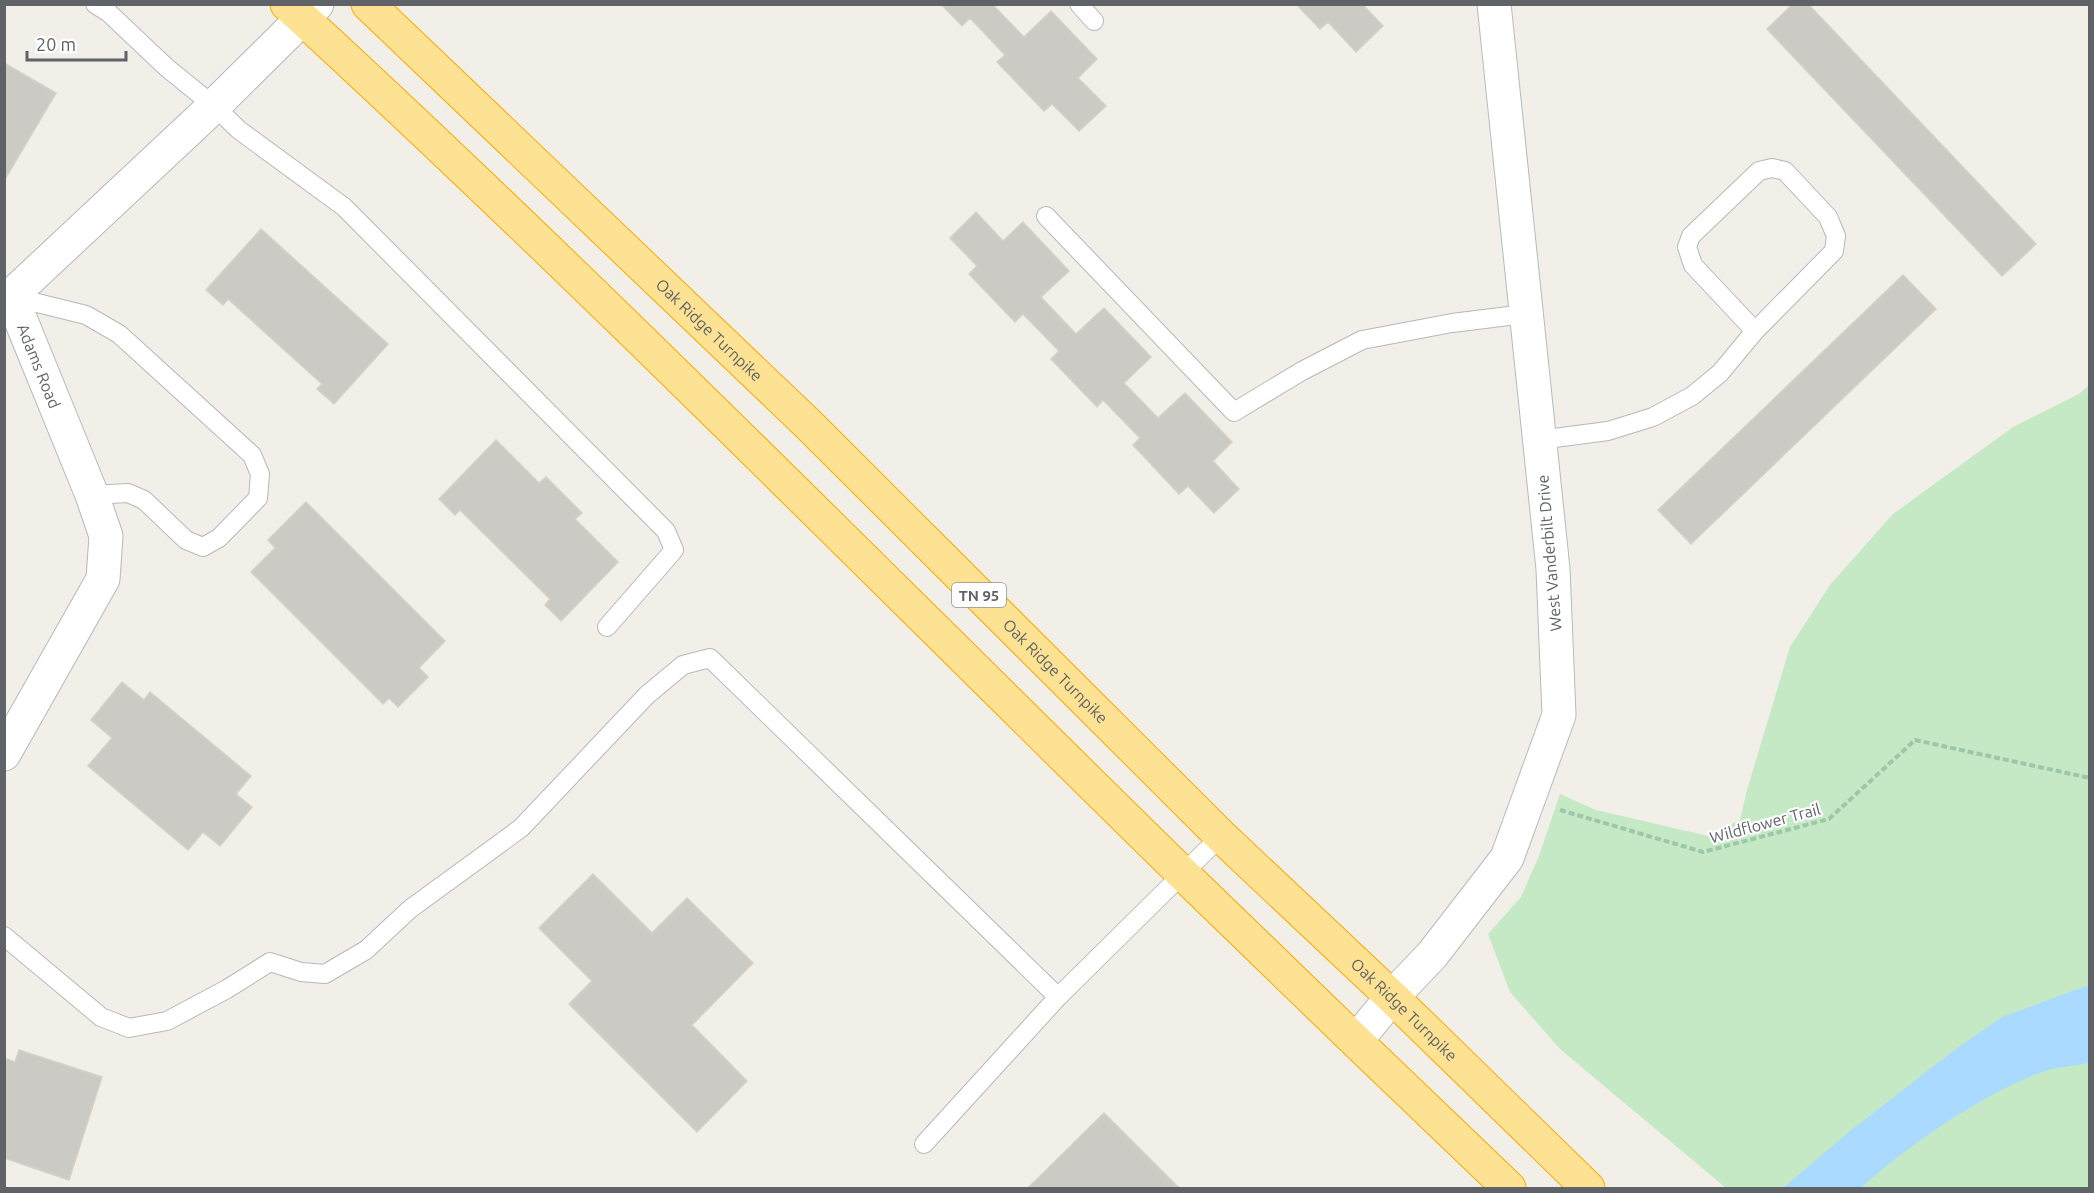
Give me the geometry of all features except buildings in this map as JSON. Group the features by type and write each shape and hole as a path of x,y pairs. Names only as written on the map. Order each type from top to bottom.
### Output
{"highway":[{"name":"Oak Ridge Turnpike","path":"368,4 808,424 1221,836 1392,997 1588,1188"},
{"path":"302,9 419,127 708,404 1184,874 1509,1188"}],"street":[{"name":"West Vanderbilt Drive","path":"1356,1041 1392,997 1432,955 1507,858 1560,715 1553,569 1494,4"},
{"path":"8,295 214,106 302,9"},
{"name":"Adams Road","path":"4,754 103,579 106,536 92,495 8,295"}],"lane":[{"path":"95,4 109,13 166,67 214,106 239,130 344,207 666,531 674,550 607,627"},
{"path":"1079,4 1094,21"},
{"path":"1539,440 1608,431 1653,417 1692,396 1720,373 1755,331 1834,251 1836,236 1828,217 1785,171 1772,168 1759,171 1691,236 1687,247 1693,265 1755,331"},
{"path":"1046,216 1234,412 1302,371 1362,340 1452,323 1525,314"},
{"path":"8,295 86,315 118,334 252,456 260,474 258,498 219,538 203,547 186,540 144,500 129,493 92,495"},
{"path":"4,936 101,1017 129,1028 167,1021 270,962 301,972 325,974 366,950 410,909 521,828 647,695 683,665 710,658 1058,997"},
{"path":"924,1144 1058,997 1221,836"}],"path":[{"name":"Wildflower Trail","path":"1528,801 1703,852 1829,819 1915,740 2090,778"}],"green space":[{"path":"2089,385 2089,1188 1726,1188 1560,1049 1510,992 1488,934 1521,897 1539,856 1560,794 1596,810 1708,836 1740,820 1790,647 1830,585 1893,514 2013,427 2079,394"}],"water":[{"path":"2089,985 2089,1063 2045,1071 2016,1083 1969,1108 1900,1155 1861,1188 1783,1188 1850,1131 1953,1051 2002,1017"}]}
